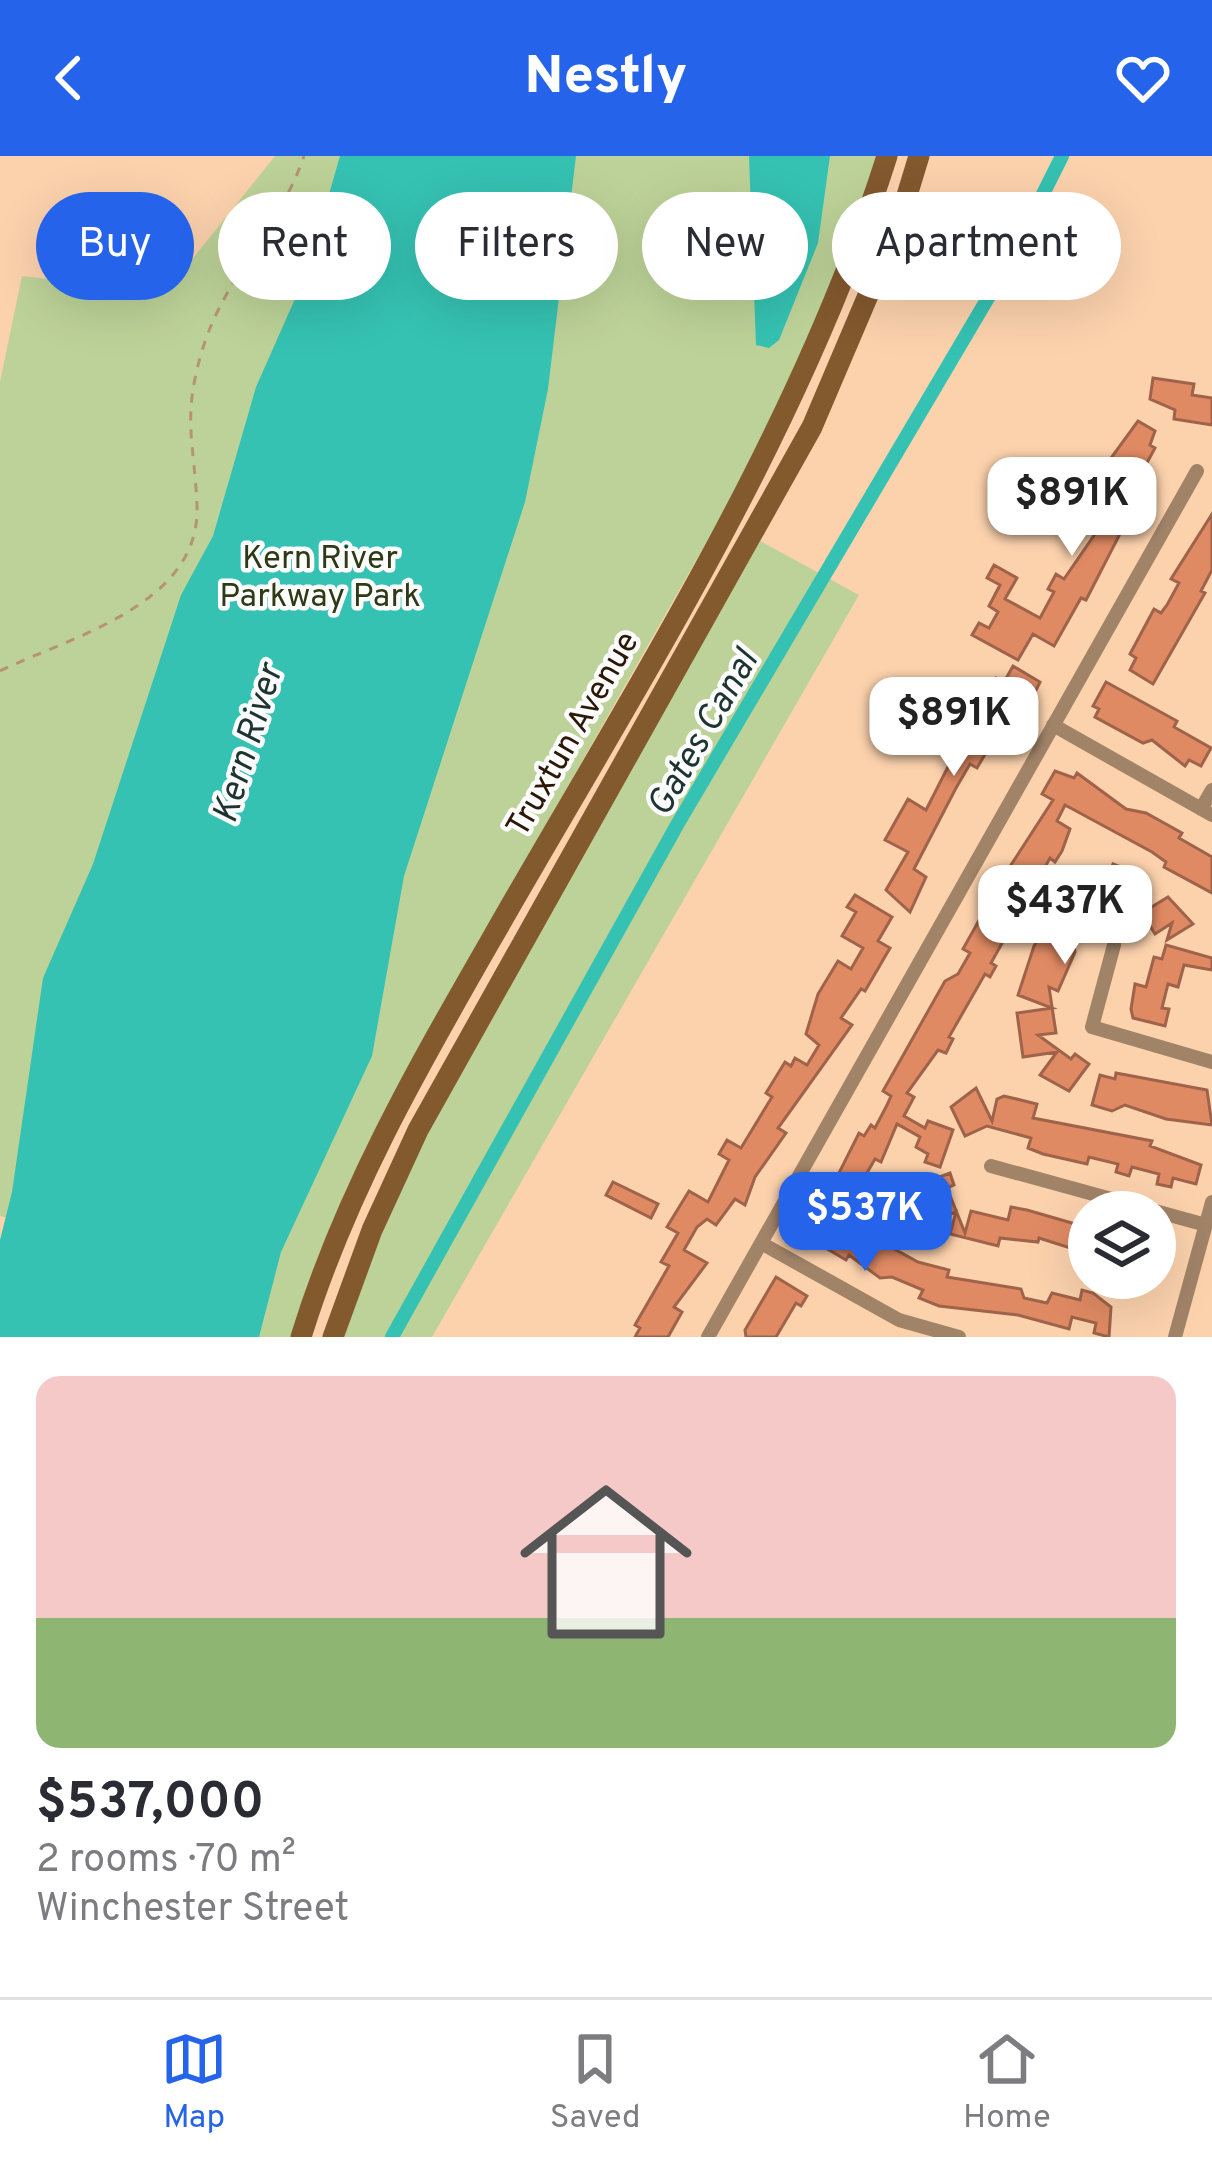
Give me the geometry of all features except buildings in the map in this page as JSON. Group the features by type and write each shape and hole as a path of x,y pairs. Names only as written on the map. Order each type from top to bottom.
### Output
{"main road":[{"name":"Truxtun Avenue","path":"301,1337 319,1279 390,1115 624,710 784,413 839,291 886,156"},
{"name":"Truxtun Avenue","path":"333,1337 364,1250 418,1130 812,427 861,321 919,156"}],"street":[{"path":"707,1337 1197,471"},
{"path":"1053,725 1207,812 1212,790"},
{"path":"1114,945 1092,1027 1212,1062"},
{"path":"991,1166 1206,1225"},
{"path":"1175,1337 1212,1202"},
{"path":"760,1243 899,1320 959,1337"}],"path":[{"path":"0,671 130,611 163,587 186,559 196,533 197,503 187,437 203,347 222,298 284,207 304,156"}],"green space":[{"name":"Kern River Parkway Park","path":"275,156 877,156 865,192 832,192 832,289 736,490 386,1107 343,1196 293,1337 77,1337 99,1243 0,1216 0,382 22,276 36,278 36,300 194,300 194,257 218,227 218,300 391,300 391,192 246,192"},
{"path":"760,541 859,595 432,1337 344,1337 365,1272 428,1127"}],"water":[{"name":"Kern River","path":"340,156 576,156 572,192 415,192 415,300 559,300 548,389 525,502 404,876 372,1056 281,1252 259,1337 0,1337 0,1240 12,1192 43,978 93,864 181,595 213,536 256,387 294,300 391,300 391,192 330,192"},
{"path":"749,156 830,156 818,243 808,268 808,192 750,192"},
{"path":"754,300 795,300 779,340 769,348 756,345"}],"waterway":[{"name":"Gates Canal","path":"392,1337 677,825 1008,264 1062,156"}]}
